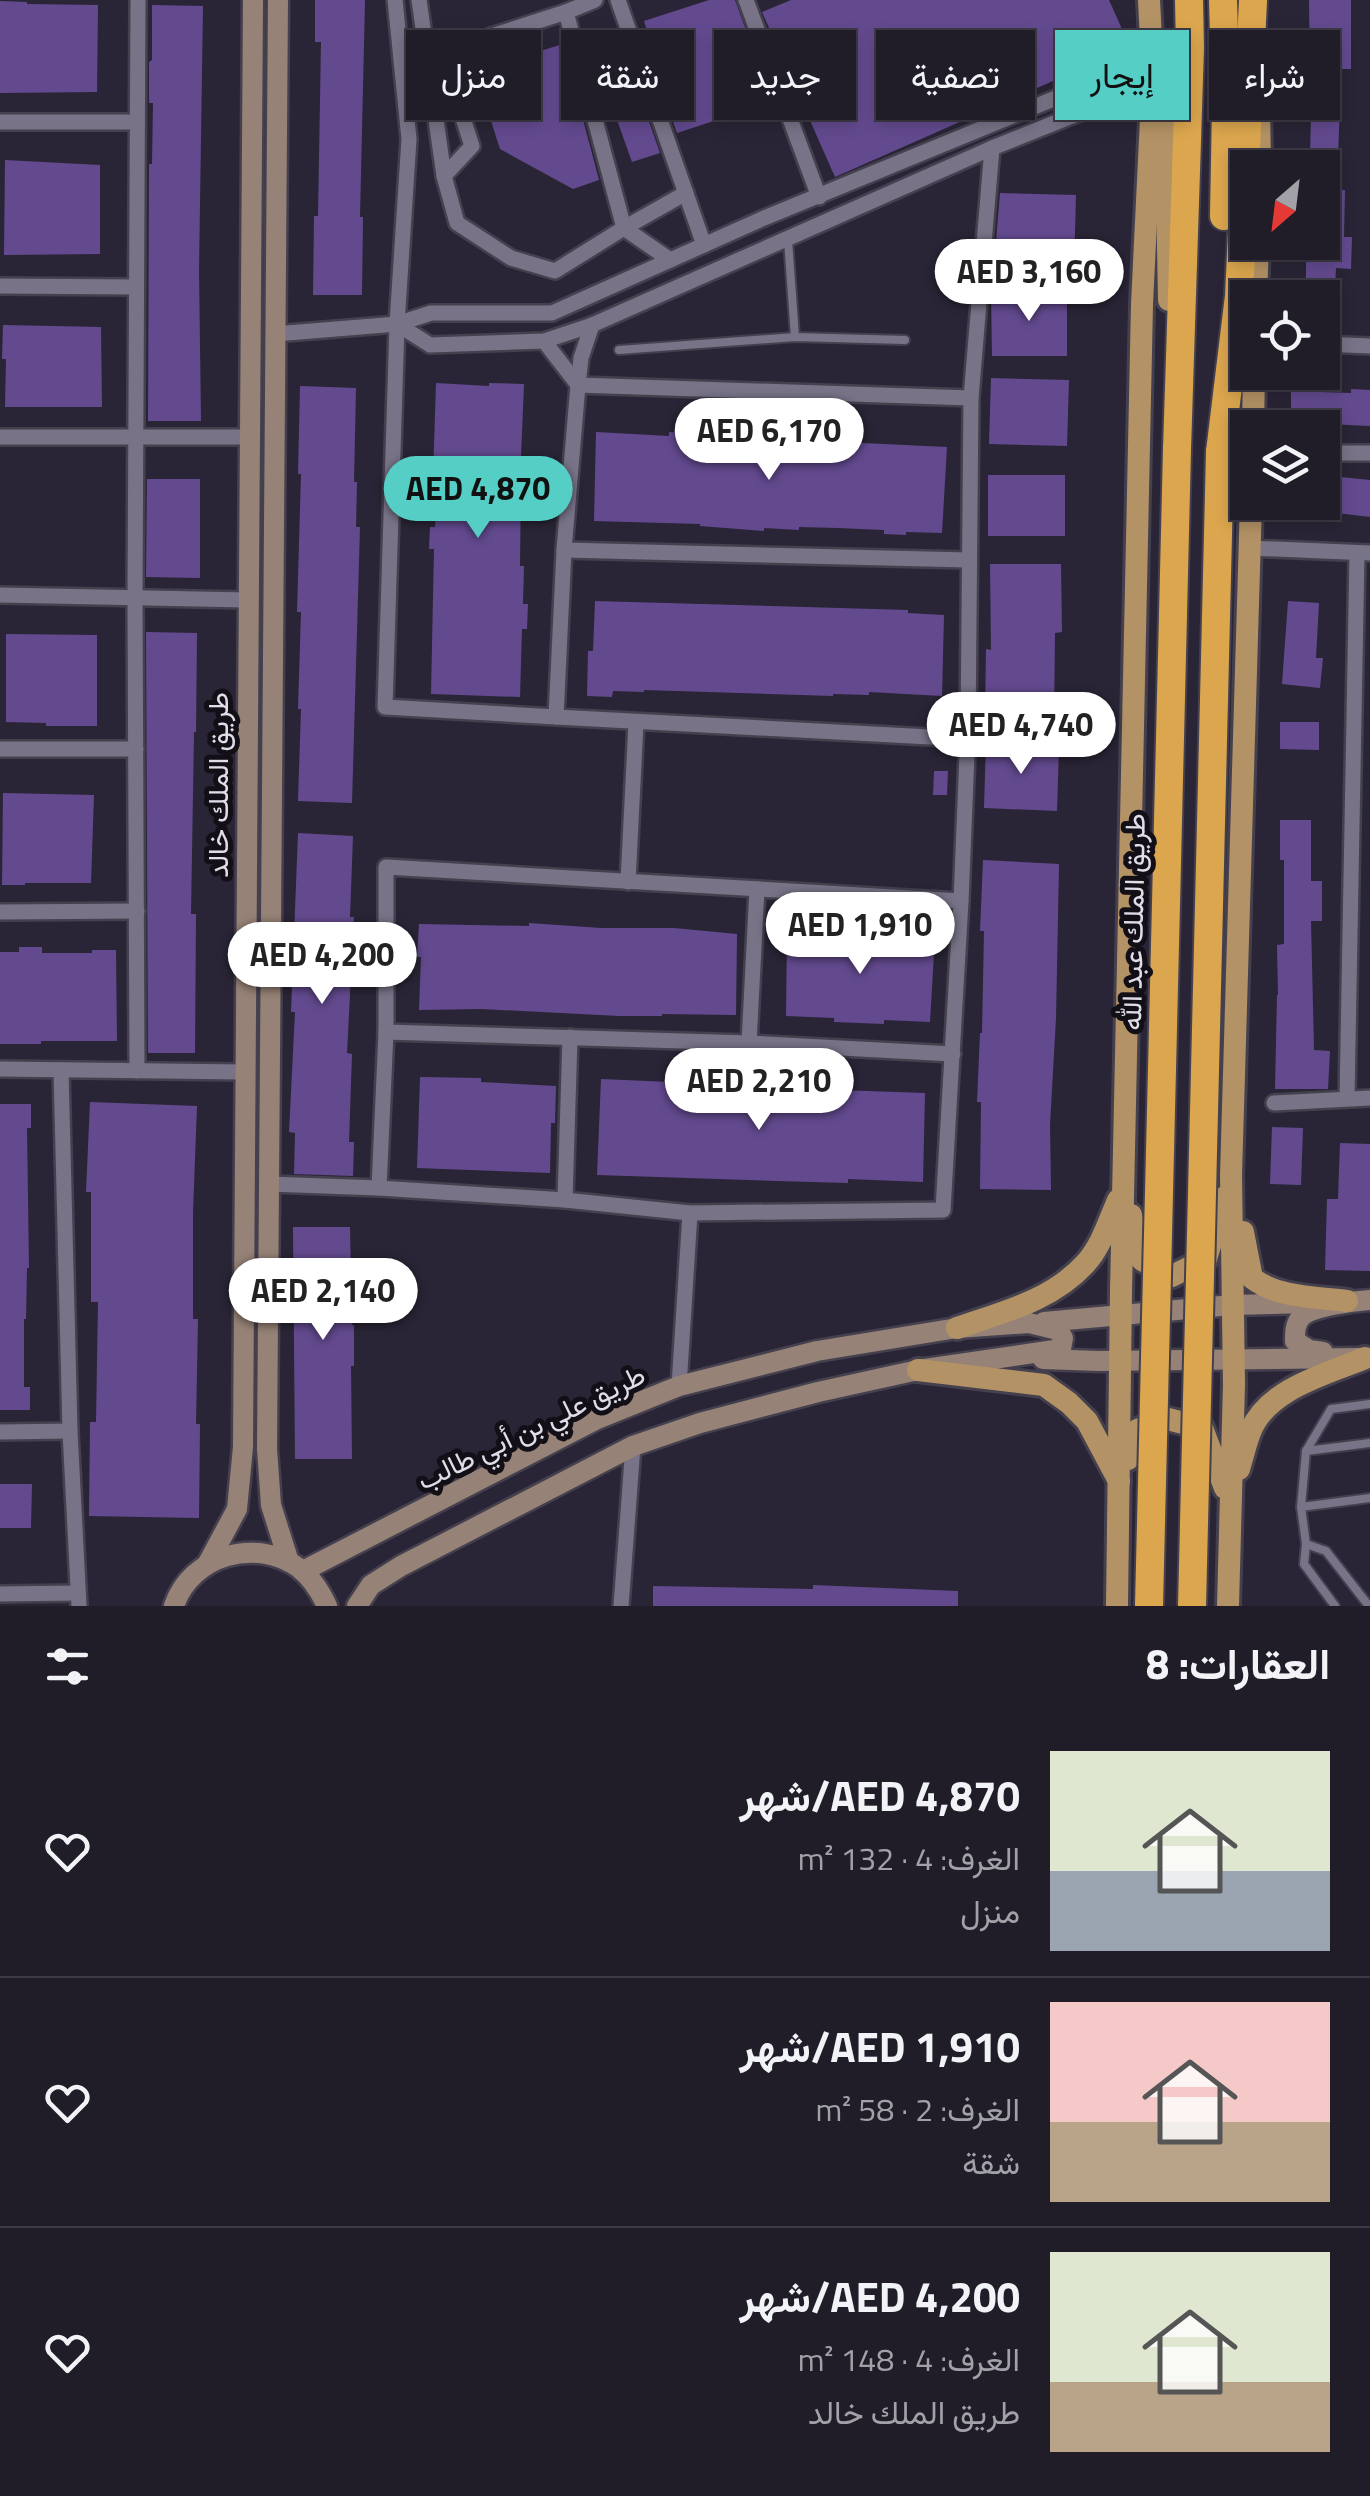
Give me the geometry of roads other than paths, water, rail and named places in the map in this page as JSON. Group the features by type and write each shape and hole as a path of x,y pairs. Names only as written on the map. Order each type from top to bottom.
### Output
{"highway":[{"name":"طريق الملك عبد الله","path":"1148,1606 1189,0"},
{"path":"1192,1606 1220,452 1226,107 1223,0"},
{"path":"1220,452 1239,296 1254,0"}],"main road":[{"name":"طريق الملك خالد","path":"174,1606 190,1578 208,1563 238,1509 243,1446 253,0"},
{"name":"طريق الملك خالد","path":"278,0 267,1449 271,1505 296,1566 317,1586 327,1606"},
{"name":"طريق الملك عبد الله","path":"1151,0 1152,30"},
{"path":"1151,0 1163,30 1170,350 1178,450"},
{"path":"1254,0 1259,150"},
{"name":"طريق الملك عبد الله","path":"1117,1606 1142,304 1151,120"},
{"path":"1228,1606 1234,1384 1232,1175 1251,520"},
{"path":"1124,1188 1142,1260 1172,1276 1206,1259 1232,1175"},
{"path":"1232,1175 1252,1278 1261,1286 1285,1294 1358,1301"},
{"path":"957,1328 1054,1292 1087,1262 1124,1188"},
{"path":"1358,1301 1303,1315 1295,1327 1295,1341 1309,1350 1368,1358"},
{"name":"طريق علي بن أبي طالب","path":"296,1566 595,1420 679,1386 817,1351 957,1328 1232,1305 1358,1301"},
{"path":"357,1606 371,1584 401,1566 633,1446 700,1423 918,1370 1061,1348 1063,1338 1058,1330 1029,1323"},
{"path":"1010,1358 1368,1358"},
{"path":"1230,1501 1252,1427 1264,1412 1287,1391 1368,1358"},
{"path":"918,1370 1044,1385 1069,1402 1087,1422 1120,1484"},
{"path":"1120,1484 1137,1430 1168,1419 1202,1428 1230,1501"},
{"path":"238,1509 244,1517 258,1521 271,1505"},
{"path":"208,1563 234,1554 262,1553 296,1566"}],"street":[{"path":"137,1071 138,0"},
{"path":"395,0 410,139 397,324 386,706 967,738"},
{"path":"419,0 444,176 457,223 512,258 556,272 686,193"},
{"path":"444,176 472,146 448,50 595,0"},
{"path":"618,0 704,245"},
{"path":"746,0 819,197"},
{"path":"566,12 624,228 670,260"},
{"path":"275,334 397,324 431,313 552,313 1055,97"},
{"path":"397,324 430,346 544,342 592,326 1061,120"},
{"path":"0,122 137,122"},
{"path":"269,1184 565,1200 690,1214 943,1210 967,738 970,398 992,148"},
{"path":"0,286 136,287"},
{"path":"556,717 564,550 578,385 581,358 592,326"},
{"path":"544,342 578,385 970,398"},
{"path":"1340,345 1370,346"},
{"path":"0,437 249,437"},
{"path":"1340,452 1370,453"},
{"path":"1250,548 1364,553 1362,754 1347,1098"},
{"path":"564,550 968,560"},
{"path":"0,596 248,600"},
{"path":"628,882 636,722"},
{"path":"0,749 136,749"},
{"path":"379,1188 386,1032 386,867 961,900"},
{"path":"749,1043 757,889"},
{"path":"0,912 137,911"},
{"path":"386,1032 749,1043 953,1054"},
{"path":"565,1200 570,1037"},
{"path":"0,1070 244,1072"},
{"path":"0,1594 78,1600 61,1070"},
{"path":"1274,1103 1370,1098"},
{"path":"679,1386 690,1214"},
{"path":"0,1432 70,1431"},
{"path":"621,1606 633,1446"}],"lane":[{"path":"788,240 795,337"},
{"path":"620,350 795,337 905,340"},
{"path":"1335,1606 1304,1564 1306,1544 1301,1507 1306,1450 1331,1408 1370,1404"},
{"path":"1306,1450 1370,1443"},
{"path":"1301,1507 1370,1498"},
{"path":"1306,1544 1326,1550 1369,1606"}]}
